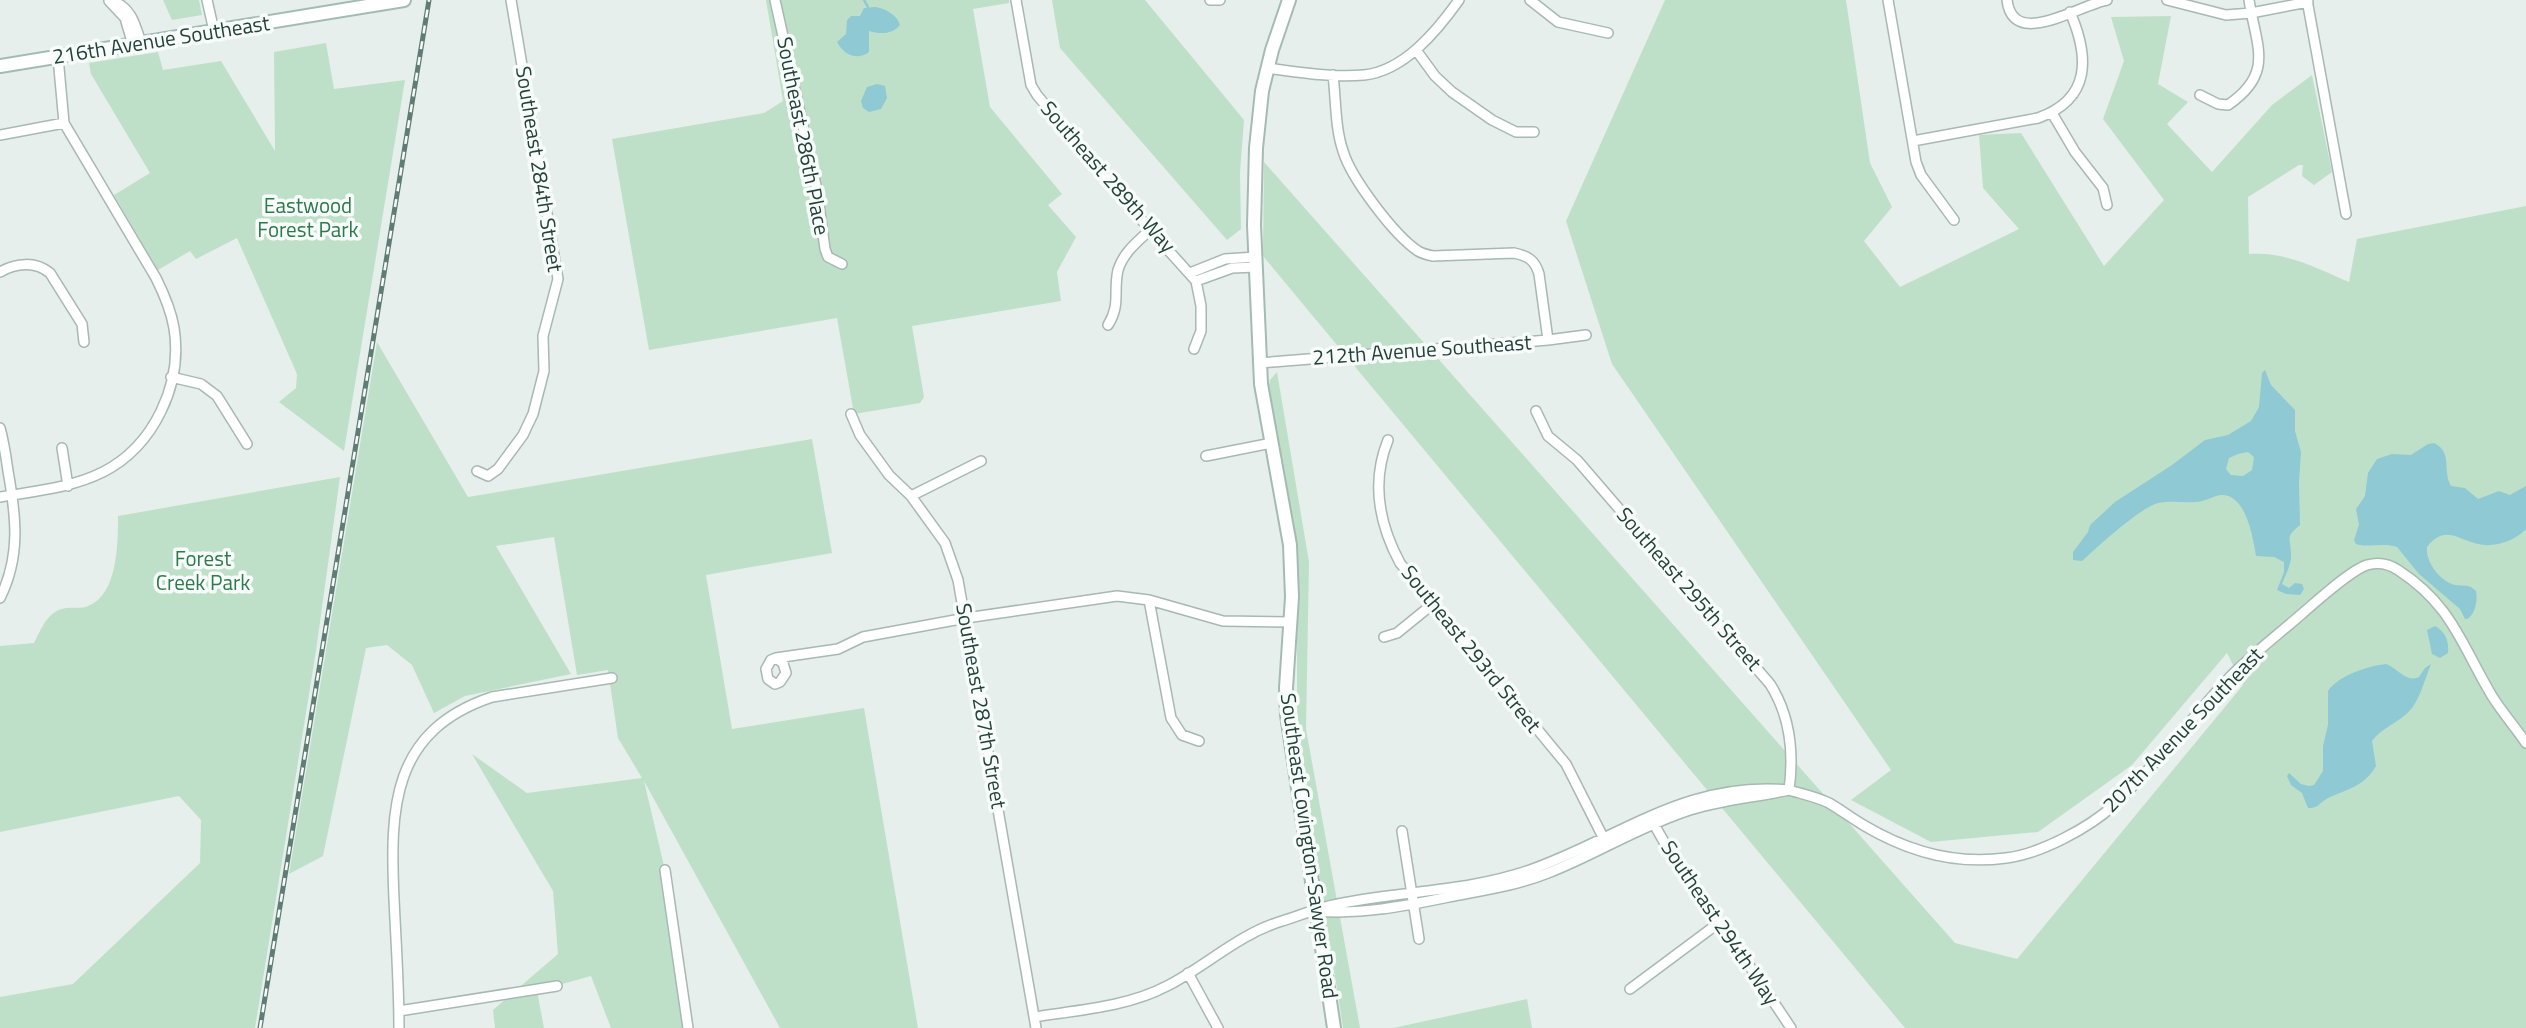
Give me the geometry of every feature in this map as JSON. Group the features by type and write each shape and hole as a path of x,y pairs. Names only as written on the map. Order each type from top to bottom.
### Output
{"street":[{"path":"109,0 122,4 128,10 137,44"},
{"path":"206,0 214,31"},
{"name":"216th Avenue Southeast","path":"0,66 404,0"},
{"name":"Southeast 284th Street","path":"477,471 488,476 498,469 523,435 533,414 544,371 543,336 558,279 512,0"},
{"name":"Southeast 286th Place","path":"775,0 817,190 825,249 828,257 842,264"},
{"name":"Southeast 289th Way","path":"1016,0 1031,85 1037,95 1193,277"},
{"path":"1210,0 1220,0"},
{"name":"Southeast Covington-Sawyer Road","path":"1289,0 1262,90 1256,148 1254,225 1259,363 1290,545 1287,715 1334,1028"},
{"path":"1267,68 1334,75 1366,75 1392,66 1416,50 1459,0"},
{"path":"1530,0 1558,22 1608,33"},
{"path":"1888,0 1916,162 1921,175 1954,220"},
{"path":"2007,0 2017,21 2028,25 2042,23 2107,0"},
{"path":"2167,0 2226,15 2251,13 2307,1 2346,214"},
{"path":"2200,94 2218,104 2228,105 2253,83 2259,70 2259,59 2249,0"},
{"path":"1913,141 2052,113 2070,98 2084,69 2080,34 2070,12"},
{"path":"1416,50 1435,76 1452,92 1492,120 1516,132 1534,132"},
{"path":"0,497 68,486 106,471 120,461 144,439 167,400 175,355 174,328 167,301 64,122 58,57"},
{"path":"1334,75 1341,148 1347,163 1386,219 1417,251 1425,255 1514,253 1527,256 1535,264 1539,274 1548,340"},
{"path":"2052,113 2075,152 2103,188 2107,205"},
{"path":"0,135 64,122"},
{"path":"1108,325 1116,312 1118,270 1133,246 1150,230"},
{"path":"1194,349 1201,331 1201,306 1193,277 1256,262"},
{"path":"0,272 10,266 22,264 43,268 50,273 82,324 84,342"},
{"name":"212th Avenue Southeast","path":"1259,363 1586,335"},
{"path":"171,377 201,384 217,396 247,444"},
{"name":"Southeast 295th Street","path":"1536,411 1548,436 1577,460 1770,684 1780,702 1790,735 1792,770 1788,790"},
{"name":"Southeast 287th Street","path":"851,414 860,435 889,475 911,496 945,543 958,580 1036,1028"},
{"path":"0,429 12,495 16,538 12,568 0,598"},
{"name":"Southeast 293rd Street","path":"1388,440 1378,470 1377,490 1388,541 1400,563 1566,764 1605,842"},
{"path":"1206,456 1272,443"},
{"path":"62,448 68,486"},
{"path":"911,496 981,461"},
{"name":"207th Avenue Southeast","path":"1034,1017 1132,1001 1168,986 1265,926 1317,911 1343,913 1526,872 1605,842 1652,820 1673,806 1723,791 1759,787 1788,790 1827,802 1865,826 1913,850 1946,858 1976,861 2027,855 2058,841 2113,806 2231,676 2318,600 2362,567 2371,564 2381,564 2397,570 2445,612 2459,631 2492,696 2526,743"},
{"path":"776,658 838,649 863,637 966,618 1117,596 1149,600 1223,621 1290,622"},
{"path":"1149,600 1171,718 1182,735 1199,741"},
{"path":"1384,637 1397,633 1434,603"},
{"path":"400,1028 392,830 397,796 405,773 431,732 458,711 481,701 612,678"},
{"name":"Southeast 294th Way","path":"1652,820 1680,870 1720,922 1791,1028"},
{"path":"1402,831 1419,939"},
{"path":"665,870 688,1028"},
{"path":"1630,989 1720,922"},
{"path":"1188,973 1218,1028"},
{"path":"399,1011 557,986"}],"green space":[{"path":"163,0 199,0 202,15 172,20"},
{"path":"766,0 1009,0 1009,3 973,9 990,107 1062,194 1048,205 1076,237 1057,272 1061,301 912,326 924,397 920,403 854,414 837,318 649,350 612,139 764,113 783,101"},
{"path":"1052,0 1145,0 1244,120 1240,172 1241,229 1227,240 1060,48"},
{"path":"1665,0 1846,0 1870,163 1892,207 1864,241 1900,287 2019,229 1983,188 1979,135 2021,133 2104,266 2164,200 2103,119 2124,61 2111,17 2171,16 2158,84 2188,102 2167,124 2212,172 2272,105 2312,75 2332,172 2314,185 2302,176 2303,165 2299,165 2248,197 2249,254 2288,258 2349,282 2357,239 2526,206 2526,1028 1905,1028 1263,256 1264,162 1955,943 2017,959 2243,685 2227,653 2132,765 2038,832 1931,842 1851,800 1891,770 1612,364 1566,221"},
{"name":"Eastwood Forest Park","path":"326,43 334,89 405,80 344,451 279,402 296,388 297,374 237,238 196,259 190,251 158,270 114,195 150,173 91,74 89,63 158,52 163,70 221,61 275,151 274,52"},
{"path":"377,342 468,497 812,439 832,553 706,575 732,729 864,708 918,1028 780,1028 644,781 665,870 688,1028 611,1028 591,976 537,991 544,1028 495,1028 493,1010 558,954 553,891 472,754 527,793 642,778 618,738 608,670 577,675 554,537 496,546 571,674 465,696 434,713 412,665 387,645 366,648 323,856 289,874"},
{"path":"1277,372 1309,562 1306,729 1360,1028 1343,1028 1300,750 1297,707 1297,550 1268,391 1270,380"},
{"name":"Forest Creek Park","path":"340,477 316,651 255,1028 0,1028 0,997 73,984 200,863 201,820 179,796 0,832 0,646 34,643 46,621 54,613 66,608 86,607 98,600 111,580 118,539 118,516"},
{"path":"1527,999 1532,1028 1393,1028"}],"water":[{"path":"875,7 890,13 900,25 886,33 869,31 869,52 864,55 847,53 837,42 846,34 847,20 851,16 860,16 864,8"},
{"path":"877,84 885,86 887,98 881,109 869,112 863,108 861,101 867,87"},
{"path":"2265,370 2271,385 2295,410 2295,431 2301,452 2300,525 2290,535 2290,562 2282,584 2289,588 2295,583 2302,584 2304,589 2300,595 2277,590 2284,572 2284,562 2274,557 2256,556 2250,528 2242,509 2237,501 2221,495 2199,502 2163,502 2150,506 2082,561 2073,560 2073,552 2090,525 2115,502 2205,440 2228,435 2251,421 2259,407 2262,373","holes":["2248,452 2254,457 2252,470 2243,476 2231,475 2226,469 2229,458 2238,454"]},
{"path":"2434,443 2445,456 2451,486 2465,488 2478,499 2499,491 2510,495 2526,486 2526,529 2516,537 2497,544 2484,545 2446,535 2440,536 2427,547 2431,564 2444,580 2455,585 2469,586 2476,591 2475,607 2467,619 2460,609 2419,574 2397,547 2361,545 2354,540 2359,525 2356,509 2365,496 2368,473 2377,459 2392,454 2411,455"},
{"path":"2435,626 2444,634 2448,645 2448,653 2440,658 2432,654 2427,630"},
{"path":"2386,664 2406,677 2414,678 2419,677 2431,664 2419,697 2410,711 2372,741 2376,766 2366,779 2317,806 2308,808 2302,793 2291,785 2287,776 2289,773 2301,784 2309,786 2314,785 2323,771 2323,746 2328,725 2328,691 2339,680 2354,672"}],"waterway":[{"path":"864,0 868,7"}],"railway":[{"path":"260,1028 429,0"}]}
